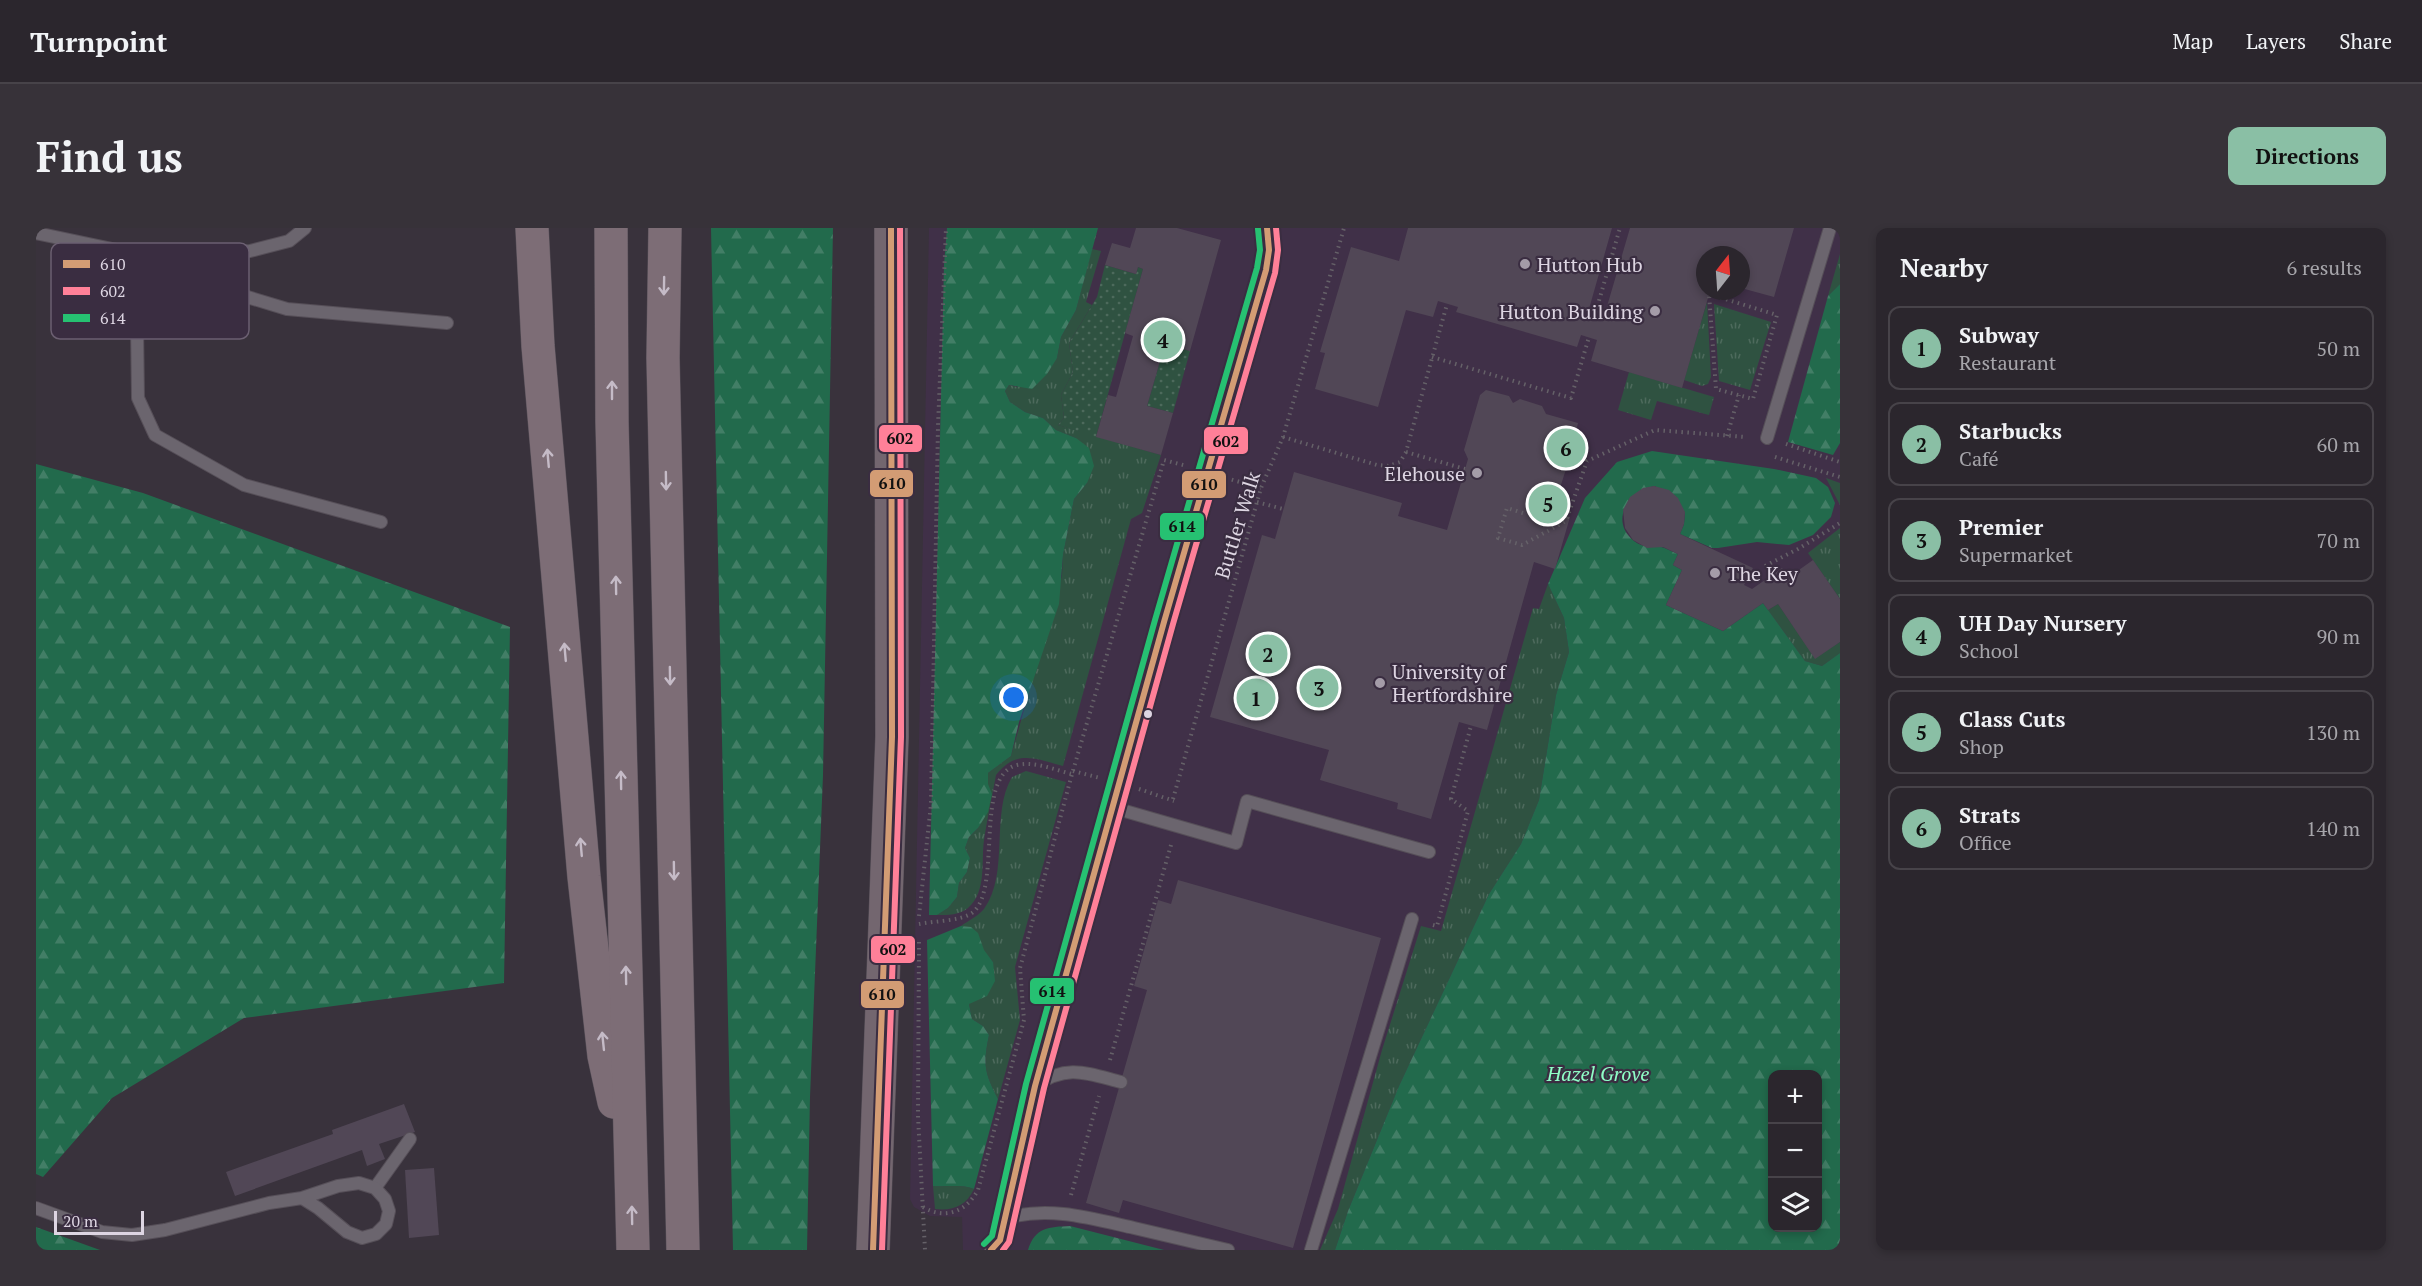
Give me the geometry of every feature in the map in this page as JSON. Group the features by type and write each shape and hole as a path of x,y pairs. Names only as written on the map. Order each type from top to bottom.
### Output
{"highway":[{"path":"531,228 538,346 584,877 604,1056 631,1180"},
{"path":"611,228 612,422 633,1250"},
{"path":"665,228 663,370 683,1250"}],"main road":[{"path":"873,1250 892,737 891,228"}],"lane":[{"path":"249,251 289,241 305,228"},
{"path":"991,1250 1000,1240 1035,1086 1112,807 1266,270 1269,250 1267,228"},
{"path":"1767,438 1830,228"},
{"path":"36,233 84,243"},
{"path":"249,298 287,309 447,324"},
{"path":"137,339 138,398 155,435 243,485 381,522"},
{"path":"1112,807 1236,843 1247,801 1429,852"},
{"path":"1311,1250 1412,919"},
{"path":"1035,1086 1048,1077 1072,1071 1121,1082"},
{"path":"375,1188 410,1139"},
{"path":"36,1208 102,1232 132,1235 165,1230 269,1203 302,1198 338,1186 359,1183 375,1188 385,1198 389,1210 386,1224 376,1234 362,1238 347,1232 302,1198"},
{"path":"1006,1218 1026,1213 1066,1213 1228,1250"}],"path":[{"path":"925,1250 918,1116 919,924 931,804 938,426 946,228"},
{"name":"Buttler Walk","path":"1119,784 1173,799 1261,488 1283,437 1344,228"},
{"path":"1594,318 1620,228"},
{"path":"1709,294 1778,315 1753,399 1738,395 1716,389 1709,294"},
{"path":"1283,437 1377,465 1389,466 1400,462 1406,452 1448,304"},
{"path":"1432,357 1571,398 1589,337"},
{"path":"1727,436 1738,395"},
{"path":"1523,513 1507,508 1498,538 1522,544 1566,521 1587,461 1655,430 1767,438 1840,462"},
{"path":"1767,438 1772,457 1840,477"},
{"path":"1406,452 1465,469"},
{"path":"923,1206 934,1213 961,1210 972,1200 978,1190 1024,1020 1020,968 1072,773 1164,460 1261,488"},
{"path":"1257,502 1283,509"},
{"path":"1765,566 1840,523"},
{"path":"1507,547 1509,541"},
{"path":"1412,919 1437,926 1468,811 1451,799 1471,726"},
{"path":"919,924 963,918 975,911 987,880 990,818 1004,773 1016,766 1029,764 1119,784"},
{"path":"1066,1213 1176,826"}],"shaded area":[{"name":"University of Hertfordshire","path":"929,228 1840,228 1840,1250 963,1250 962,1217 930,1216 914,1207 910,1199"}],"green space":[{"path":"711,228 833,228 823,775 810,1097 807,1250 733,1250"},
{"path":"947,228 1098,228 1076,310 1061,337 1057,358 1047,374 1032,389 1009,385 1005,391 1010,402 1025,412 1043,418 1056,430 1076,438 1089,448 1094,466 1087,483 1074,499 1063,555 1059,604 1019,722 1011,756 988,773 988,784 992,794 988,812 969,837 965,848 970,858 967,872 959,883 957,897 948,908 937,915 929,915 944,265"},
{"path":"1092,249 1101,251 1086,302 1092,305 1069,343 1073,372 1061,395 1064,418 1058,425 1161,455 1142,513 1131,519 1063,766 1035,759 1019,759 1011,762 996,775 984,840 981,885 978,894 965,910 953,914 937,915 948,908 957,897 959,883 967,872 970,858 965,848 969,837 978,828 988,784 988,773 1011,756 1062,576 1063,555 1074,499 1087,483 1076,438 1056,430 1043,418 1025,412 1010,402 1005,391 1009,385 1017,387 1057,358 1061,337 1076,310"},
{"path":"1840,254 1840,284 1828,296"},
{"path":"1105,265 1136,274 1138,267 1143,269 1096,437 1058,425 1064,418 1061,395 1073,372 1069,343 1097,297"},
{"path":"1840,284 1840,443 1833,455 1788,442 1828,296"},
{"path":"1707,302 1711,377 1708,384 1702,386 1684,380"},
{"path":"1714,304 1771,322 1750,390 1719,381"},
{"path":"1165,344 1190,351 1173,413 1147,406"},
{"path":"1629,372 1714,397 1709,415 1657,401 1651,420 1618,410"},
{"name":"Hazel Grove","path":"1652,451 1774,469 1816,478 1828,487 1835,503 1831,517 1813,535 1789,545 1757,542 1712,548 1680,534 1685,512 1655,486 1645,489 1630,500 1625,508 1623,525 1637,543 1663,548 1678,554 1673,565 1682,570 1666,605 1723,631 1763,603 1805,661 1822,666 1840,653 1840,1250 1335,1250 1348,1211 1399,1086 1489,894 1521,844 1539,800 1556,695 1569,652 1564,618 1548,584 1585,498 1617,462"},
{"path":"36,464 143,493 510,627 504,983 244,1018 112,1098 43,1177 36,1174"},
{"path":"1826,478 1840,483 1840,505"},
{"path":"1840,528 1840,599 1808,553"},
{"path":"1548,584 1564,618 1569,652 1556,695 1539,800 1521,844 1489,894 1399,1086 1348,1211 1335,1250 1320,1250 1338,1209 1382,1050 1421,926 1441,931 1533,608 1539,609"},
{"path":"1778,604 1815,658 1840,642 1840,653 1822,666 1805,661 1768,610"},
{"path":"1026,771 1066,782 1015,967 1020,1020 998,1099 986,1068 989,1035 983,1026 972,1019 969,1004 993,962 983,950 974,931 961,926 982,912 992,895 998,861 1002,808 1006,792 1012,777"},
{"path":"961,926 971,927 978,933 984,950 993,962 995,981 987,996 969,1004 972,1019 983,1026 989,1035 986,1068 998,1099 974,1189 960,1186 933,1186 927,940"},
{"path":"933,1186 960,1186 974,1189 967,1200 958,1206 935,1209"},
{"path":"1070,1226 1164,1250 1028,1250 1035,1237 1044,1230"},
{"path":"36,1227 100,1250 36,1250"}],"building":[{"path":"1136,228 1177,228 1221,240 1190,351 1165,344 1147,406 1173,413 1161,455 1096,437 1108,395 1116,397 1133,336 1125,333 1143,269 1138,267 1136,274 1105,265 1112,243 1130,248"},
{"path":"1408,228 1612,228 1587,316 1603,320 1630,228 1794,228 1774,297 1750,290 1750,246 1696,246 1696,300 1707,300 1682,388 1591,361 1597,340 1581,335 1577,347 1456,312 1458,307 1438,301 1433,317 1406,310 1378,407 1315,389 1325,353 1320,352 1351,247 1399,261"},
{"path":"1486,390 1509,396 1513,403 1520,399 1542,406 1546,414 1578,423 1575,435 1581,441 1575,459 1568,463 1559,491 1565,496 1559,514 1570,517 1555,569 1534,562 1487,730 1459,722 1431,819 1397,809 1398,803 1320,780 1329,750 1210,717 1262,535 1275,539 1294,472 1402,503 1398,516 1447,530 1468,459 1464,450 1480,395"},
{"name":"The Key","path":"1654,486 1669,490 1678,498 1685,512 1680,534 1753,568 1744,585 1752,589 1782,568 1789,577 1813,560 1840,599 1840,642 1815,659 1778,604 1768,610 1763,603 1723,631 1666,605 1682,570 1673,565 1678,554 1663,547 1647,548 1633,540 1625,528 1623,510 1630,497 1643,488"},
{"path":"1178,880 1381,938 1293,1248 1123,1200 1119,1213 1086,1203 1147,990 1134,986 1158,900 1171,904"},
{"path":"404,1104 415,1132 379,1144 385,1159 367,1166 362,1150 235,1196 226,1172 333,1134 332,1130"},
{"path":"434,1168 439,1235 409,1238 405,1170"}],"transit line":[{"name":"610","path":"873,1250 892,737 891,228"},
{"name":"602","path":"882,1250 901,737 900,228"},
{"name":"610","path":"991,1250 1000,1240 1035,1086 1164,622 1266,270 1269,250 1267,228"},
{"name":"602","path":"1003,1250 1009,1242 1044,1088 1173,624 1275,273 1278,250 1276,228"},
{"name":"614","path":"984,1244 992,1236 1026,1084 1155,620 1257,268 1260,250 1258,229"}],"place":[{"name":"Hutton Hub","path":"1525,264"},
{"name":"Hutton Building","path":"1655,311"},
{"name":"UH Day Nursery","path":"1163,340"},
{"name":"Strats","path":"1566,448"},
{"name":"Elehouse","path":"1477,473"},
{"name":"Class Cuts","path":"1548,504"},
{"name":"The Key","path":"1715,573"},
{"name":"Starbucks","path":"1268,654"},
{"name":"University of Hertfordshire","path":"1380,683"},
{"name":"Premier","path":"1319,688"},
{"name":"Subway","path":"1256,698"}]}
